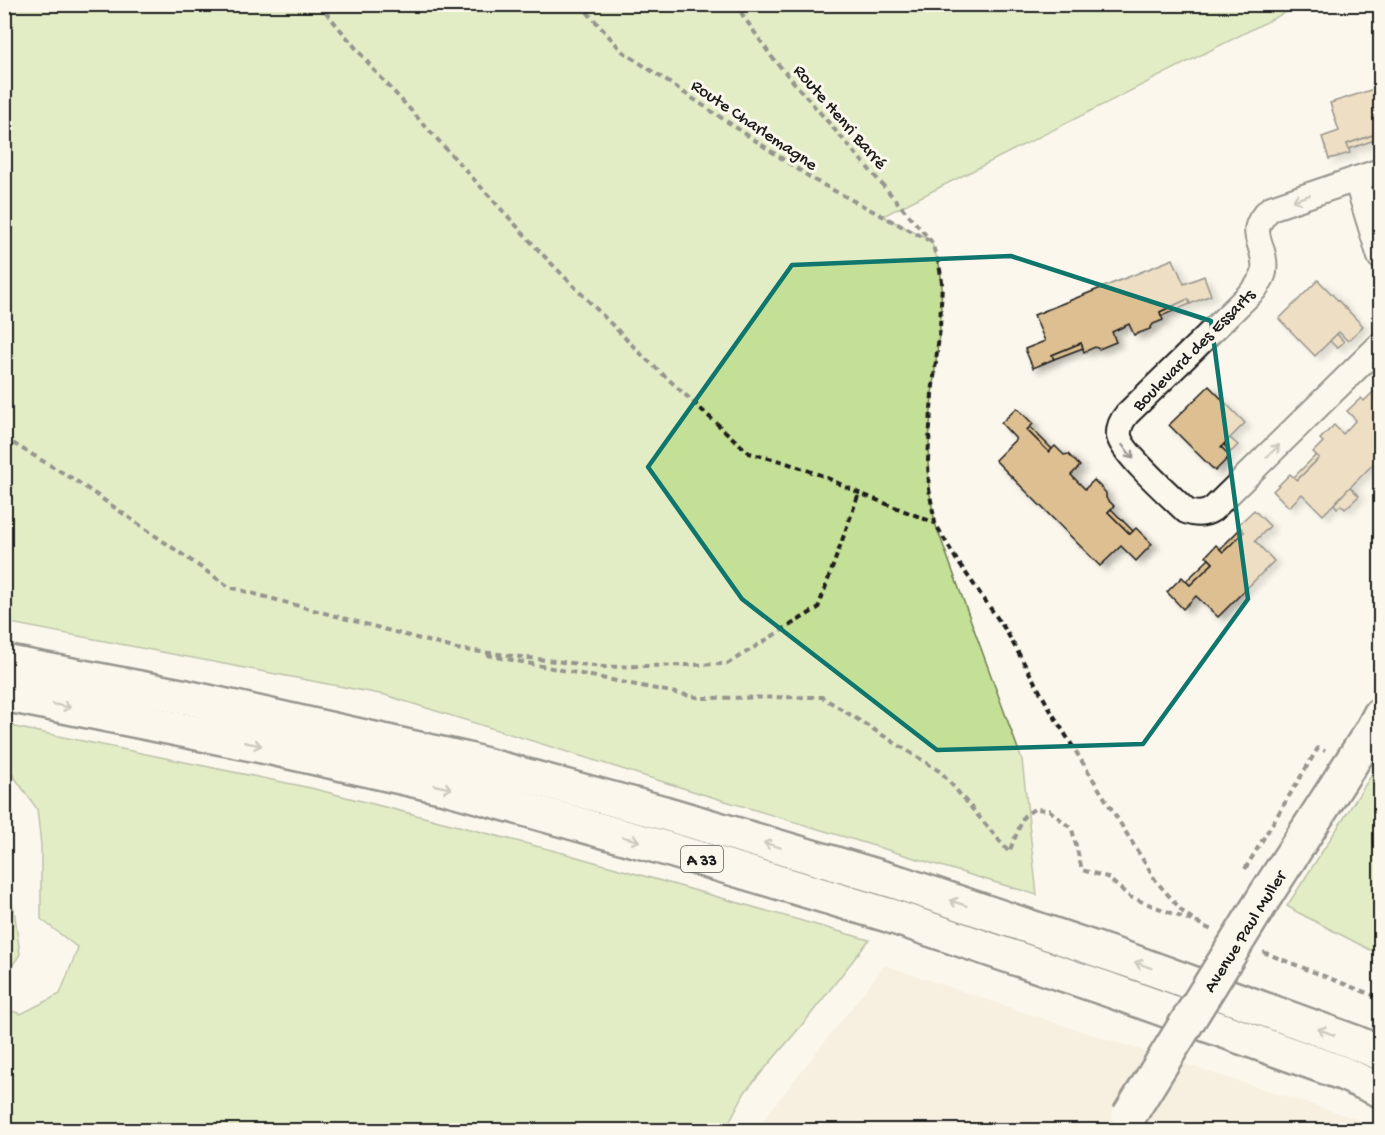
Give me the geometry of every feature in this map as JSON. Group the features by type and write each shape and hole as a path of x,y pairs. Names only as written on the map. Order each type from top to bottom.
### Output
{"main road":[{"name":"A 33","path":"4,662 186,696 452,757 664,813 900,883 1134,962 1380,1053"},
{"name":"A 33","path":"4,694 267,747 449,788 664,848 888,915 1107,989 1342,1073 1380,1090"},
{"name":"Avenue Paul Muller","path":"1124,1123 1267,893 1377,723"}],"street":[{"name":"Boulevard des Essarts","path":"1380,171 1271,208 1264,214 1256,233 1264,265 1262,279 1255,289 1127,414 1119,428 1121,443 1129,454 1186,511 1193,514 1207,512 1214,509 1380,345"},
{"path":"1356,179 1380,257"}],"path":[{"path":"319,4 375,71 544,256 645,358 749,453 824,476 859,493 935,523"},
{"name":"Route Charlemagne","path":"580,4 622,51 814,180 931,242"},
{"name":"Route Henri Barré","path":"735,4 771,56 931,242"},
{"path":"931,242 939,264 942,282 928,460 929,489 935,523 956,559 1005,629 1052,713 1156,881 1183,912 1203,926"},
{"path":"4,438 75,480 229,587 457,649 700,698 822,697 942,772 1008,852 1024,816 1034,809 1049,810 1072,829 1082,870 1107,877 1130,897 1218,933"},
{"path":"457,649 603,667 727,664 818,608 859,493"},
{"path":"1254,948 1380,998"}],"highlighted area":[{"path":"1011,256 1211,321 1248,599 1143,744 937,750 742,599 648,467 792,265"}],"shaded area":[{"path":"885,965 1050,1021 1357,1119 1380,1130 755,1130"}],"green space":[{"path":"4,5 1300,5 883,216 931,241 939,264 942,282 940,328 932,394 928,460 929,489 935,523 1022,760 1037,895 385,695 5,622"},
{"path":"5,725 311,788 563,853 869,940 807,1019 745,1092 725,1130 5,1130 5,1009 21,1014 60,994 78,948 41,919 41,845 37,809 5,767"},
{"path":"1380,762 1380,955 1287,906"},
{"path":"4,892 14,909 20,954 5,977"}],"building":[{"path":"1380,87 1380,143 1376,134 1347,144 1350,153 1329,159 1322,137 1339,131 1330,103"},
{"path":"1376,134 1377,139 1349,149 1347,144"},
{"path":"1173,259 1184,284 1204,276 1211,295 1190,304 1188,299 1160,312 1163,320 1153,324 1150,329 1134,335 1129,324 1112,332 1116,342 1084,352 1081,343 1052,355 1054,359 1033,368 1025,349 1045,341 1034,315"},
{"path":"1318,280 1363,326 1348,341 1339,332 1315,356 1279,319"},
{"path":"1188,299 1190,304 1161,316 1160,312"},
{"path":"1337,334 1344,342 1337,348 1330,341"},
{"path":"1081,343 1083,348 1054,359 1052,355"},
{"path":"1209,386 1245,423 1221,447 1230,456 1215,471 1169,425"},
{"path":"1375,390 1380,396 1380,457 1323,515 1302,494 1289,507 1273,491 1290,474 1297,480 1319,458 1313,452 1323,442 1320,439 1334,425 1343,434 1356,420 1347,411 1361,398 1364,401"},
{"path":"1017,408 1033,424 1027,430 1049,452 1055,446 1064,455 1068,454 1080,466 1071,475 1085,489 1094,480 1114,506 1108,512 1130,534 1136,528 1152,544 1136,561 1121,546 1100,566 995,460 1016,439 1001,423"},
{"path":"1030,427 1052,449 1049,452 1027,430"},
{"path":"1230,438 1238,445 1231,452 1224,445"},
{"path":"1316,455 1319,458 1297,480 1294,477"},
{"path":"1350,487 1359,496 1345,509 1341,505 1337,508 1334,504"},
{"path":"1111,509 1133,531 1130,534 1108,512"},
{"path":"1254,510 1270,526 1255,541 1274,561 1218,617 1196,596 1183,609 1167,592 1182,577 1190,585 1213,563 1206,556 1216,545 1223,552 1244,532 1238,525"},
{"path":"1241,528 1244,532 1223,552 1220,549"},
{"path":"1209,559 1213,563 1190,585 1186,581"}]}
